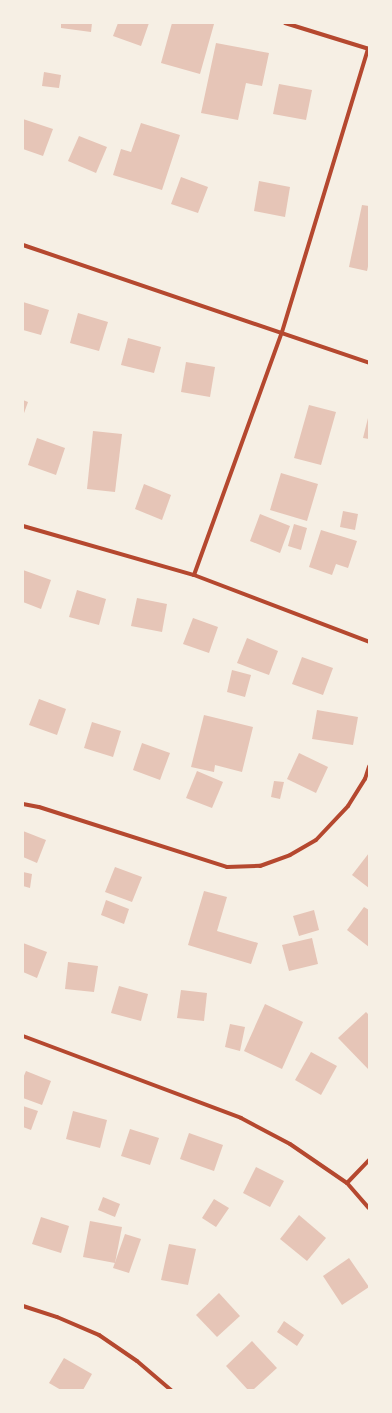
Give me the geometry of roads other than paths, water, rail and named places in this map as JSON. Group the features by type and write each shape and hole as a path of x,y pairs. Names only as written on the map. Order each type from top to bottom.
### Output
{"street":[{"path":"194,576 282,332 369,49 285,23"},
{"path":"23,245 282,332 369,363"},
{"path":"23,526 194,576 369,642"},
{"path":"23,804 39,807 227,867 260,866 290,855 316,840 348,806 365,779 369,768"},
{"path":"23,1036 241,1118 290,1144 347,1183 369,1208"},
{"path":"347,1183 369,1160"},
{"path":"23,1306 57,1317 99,1334 137,1361 171,1390"}]}
